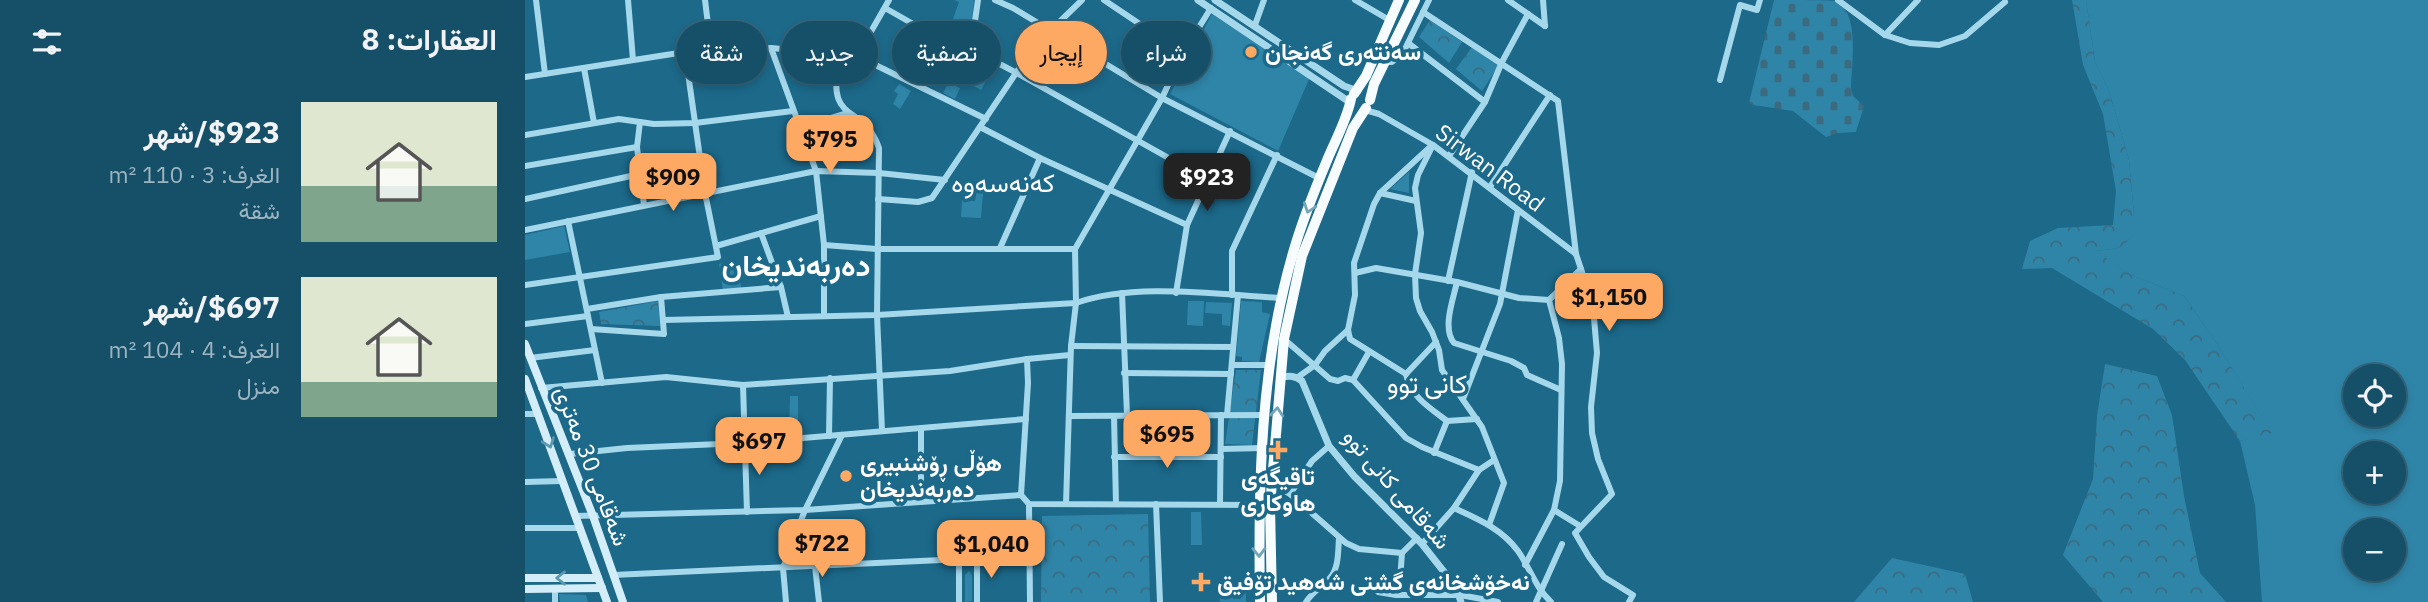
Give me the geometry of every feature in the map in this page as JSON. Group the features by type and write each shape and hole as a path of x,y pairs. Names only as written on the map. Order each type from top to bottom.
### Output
{"highway":[{"path":"1272,602 1270,506 1284,338 1302,256 1353,128 1364,80 1399,0"},
{"path":"1260,602 1258,505 1269,365 1293,253 1319,178 1359,101 1374,84 1387,62 1415,0"}],"main road":[{"name":"شەقامی 30 مەتری","path":"525,344 570,454 623,602"},
{"name":"شەقامی 30 مەتری","path":"525,379 607,602"},
{"path":"525,578 598,578"},
{"path":"525,589 602,588"}],"street":[{"path":"535,0 545,74"},
{"path":"628,0 633,60"},
{"path":"705,0 708,21"},
{"path":"878,21 889,0"},
{"path":"975,21 978,0"},
{"path":"995,0 1034,21"},
{"path":"1061,21 1082,0"},
{"path":"1104,0 1135,21"},
{"path":"1198,0 1213,4 1255,25 1344,86 1359,101"},
{"path":"1255,25 1264,0"},
{"path":"1355,0 1391,21"},
{"path":"1387,62 1400,56 1429,0"},
{"path":"1508,0 1545,26 1543,0"},
{"path":"1720,80 1740,5 1757,10 1760,0"},
{"path":"1838,0 1885,35 1910,43 1939,45 1965,36 2005,2"},
{"path":"1885,35 1918,0"},
{"path":"1202,21 1213,4"},
{"path":"1213,4 1359,101"},
{"path":"885,8 908,21"},
{"path":"1423,12 1558,101 1576,254 1594,318 1597,352 1591,407 1592,433 1598,459 1612,494 1575,533 1604,577 1633,594 1629,602"},
{"path":"1449,156 1485,102 1502,62 1528,14"},
{"path":"1408,43 1485,102"},
{"path":"767,48 781,49"},
{"path":"771,48 815,171 824,245 824,315"},
{"path":"525,77 676,53"},
{"path":"1107,65 1161,98 1319,178"},
{"path":"878,67 986,119"},
{"path":"584,68 594,123"},
{"path":"878,199 928,200 945,180 1015,76"},
{"path":"525,285 718,257 705,193 690,84"},
{"path":"835,84 839,102 847,113 867,128 879,148 877,315 882,431"},
{"path":"1037,84 1207,180"},
{"path":"1066,503 1070,346 1076,303 1075,249 1168,84"},
{"path":"1490,187 1550,95"},
{"name":"Sirwan Road","path":"1359,101 1449,156 1576,254"},
{"path":"525,135 619,118 654,124 695,123 793,111"},
{"path":"801,127 847,113"},
{"path":"640,122 637,148 644,205"},
{"path":"981,127 1040,158 1187,225"},
{"path":"1176,292 1187,225 1230,131"},
{"path":"1406,374 1350,339 1348,330 1355,295 1354,264 1380,193 1433,145"},
{"path":"1433,145 1418,175 1416,201 1421,233 1415,274 1416,298 1436,342 1442,370 1477,419 1504,483 1489,525"},
{"path":"525,166 637,148"},
{"path":"1220,504 1224,415 1233,347 1235,295 1232,251 1277,155"},
{"path":"1000,248 1040,158"},
{"path":"525,230 815,171 879,173 945,180"},
{"path":"1448,281 1472,173"},
{"path":"525,199 640,174"},
{"path":"1380,193 1416,201"},
{"path":"1463,399 1500,304 1518,210"},
{"path":"716,246 821,216"},
{"path":"568,222 602,383"},
{"path":"761,233 781,287 788,317"},
{"path":"824,245 877,249 1075,249"},
{"path":"1355,272 1376,268 1457,282 1519,298 1549,300 1581,269"},
{"path":"1457,282 1450,313 1449,337 1454,343 1511,361 1524,368 1527,375 1561,390"},
{"path":"525,324 661,297 781,287"},
{"path":"663,320 877,315 1076,303 1122,293 1176,292 1282,298"},
{"path":"1122,293 1127,415"},
{"path":"591,329 664,334 661,297"},
{"path":"1525,565 1554,510 1560,481 1562,454 1559,338 1549,300"},
{"path":"1280,377 1298,377 1315,365 1325,351 1348,330"},
{"path":"1284,338 1330,379 1353,380 1406,438 1434,453 1479,470"},
{"path":"1406,374 1436,342"},
{"path":"1070,346 1233,347"},
{"path":"530,358 596,350"},
{"path":"1353,380 1369,352"},
{"path":"541,388 666,377 743,384 950,371 1070,355"},
{"path":"1027,359 1021,495 1029,504 1030,602"},
{"path":"1231,365 1269,365"},
{"path":"1124,373 1231,374"},
{"path":"1406,374 1408,387 1447,421 1477,419"},
{"name":"شەقامی کانی توو","path":"1298,377 1329,446 1354,476 1419,541 1461,598"},
{"path":"829,378 829,436"},
{"path":"743,384 747,512"},
{"path":"525,414 538,414"},
{"path":"1070,416 1265,415"},
{"path":"1114,416 1116,504"},
{"path":"570,454 627,448 743,443 1025,419"},
{"path":"1434,453 1447,421"},
{"path":"921,428 921,502"},
{"path":"786,602 783,568 804,510 842,435"},
{"path":"1290,494 1312,461 1329,446"},
{"path":"1114,457 1221,453 1263,448"},
{"path":"1272,484 1290,494 1339,538 1359,549 1402,554 1454,508 1479,470 1495,460"},
{"path":"525,482 562,481"},
{"path":"575,516 804,510 1021,495"},
{"path":"1029,504 1270,506"},
{"path":"1156,504 1160,602"},
{"path":"1454,508 1489,525 1516,549 1541,593 1551,602"},
{"path":"1554,510 1580,526"},
{"path":"525,528 579,528"},
{"path":"1305,602 1335,570 1339,538"},
{"path":"1536,602 1562,544"},
{"path":"1396,597 1402,554"},
{"path":"613,575 1029,556"},
{"path":"977,559 978,602"},
{"path":"959,560 959,602"},
{"path":"814,566 819,602"},
{"path":"555,588 555,602"},
{"path":"1378,592 1396,597 1461,598 1498,602"}],"green space":[{"path":"954,0 974,0 972,21 952,21 959,2"},
{"path":"1774,0 1835,1 1843,7 1848,16 1853,40 1851,89 1853,96 1864,106 1856,132 1826,137 1793,111 1749,103"},
{"path":"2072,0 2086,0 2095,62 2109,91 2129,160 2134,235 2119,248 2096,251 2131,275 2184,296 2272,433 2240,441 2185,360 2153,329 2052,268 2022,269 2030,241 2058,228 2113,225 2116,191 2103,114 2083,65"},
{"path":"2086,0 2428,0 2428,602 2262,602 2255,505 2240,441 2271,432 2184,296 2131,275 2095,251 2119,248 2134,235 2129,160 2109,91 2095,62"},
{"path":"1212,14 1310,77 1278,151 1170,94 1175,84 1211,84 1211,21 1208,21"},
{"path":"1430,20 1462,42 1449,63 1419,37"},
{"path":"1472,47 1499,65 1482,91 1456,69"},
{"path":"899,84 911,91 900,109 893,104 898,94 894,91"},
{"path":"948,84 960,88 955,99 943,93"},
{"path":"970,84 984,84 981,90"},
{"path":"1409,172 1409,193 1390,189"},
{"path":"976,193 983,193 981,218 961,217 962,200 975,201"},
{"path":"564,226 570,252 525,260 525,235"},
{"path":"722,263 725,271 737,268 742,290 723,291 719,264"},
{"path":"658,301 660,326 601,324 599,312"},
{"path":"1188,301 1204,301 1203,326 1187,325"},
{"path":"1241,301 1262,302 1262,312 1270,314 1259,362 1242,361 1242,357 1236,356"},
{"path":"1206,302 1232,303 1230,326 1222,325 1222,314 1205,313"},
{"path":"2105,364 2157,376 2172,415 2184,496 2200,573 2226,602 2103,602 2063,555 2093,479 2097,416"},
{"path":"1236,370 1261,370 1252,445 1225,444"},
{"path":"790,396 798,396 798,435 789,435"},
{"path":"1191,512 1201,512 1202,545 1191,545"},
{"path":"1148,514 1150,602 1041,602 1042,516"},
{"path":"1892,558 1965,574 1973,602 1854,602"},
{"path":"969,571 972,575 972,601 965,602 965,575"},
{"path":"1219,584 1246,584 1246,602 1220,602"},
{"path":"559,594 586,595 588,602 560,602"}],"place":[{"name":"سەنتەری گەنجان","path":"1251,52"},
{"name":"تاقیگەی هاوکاری","path":"1278,450"},
{"name":"هۆڵی ڕۆشنبیری دەربەندیخان","path":"846,476"},
{"name":"نەخۆشخانەی گشتی شەهید تۆفیق","path":"1201,582"}],"district":[{"name":"کەنەسەوە","path":"1003,183"},
{"name":"دەربەندیخان","path":"796,266"},
{"name":"کانی توو","path":"1427,384"}]}
